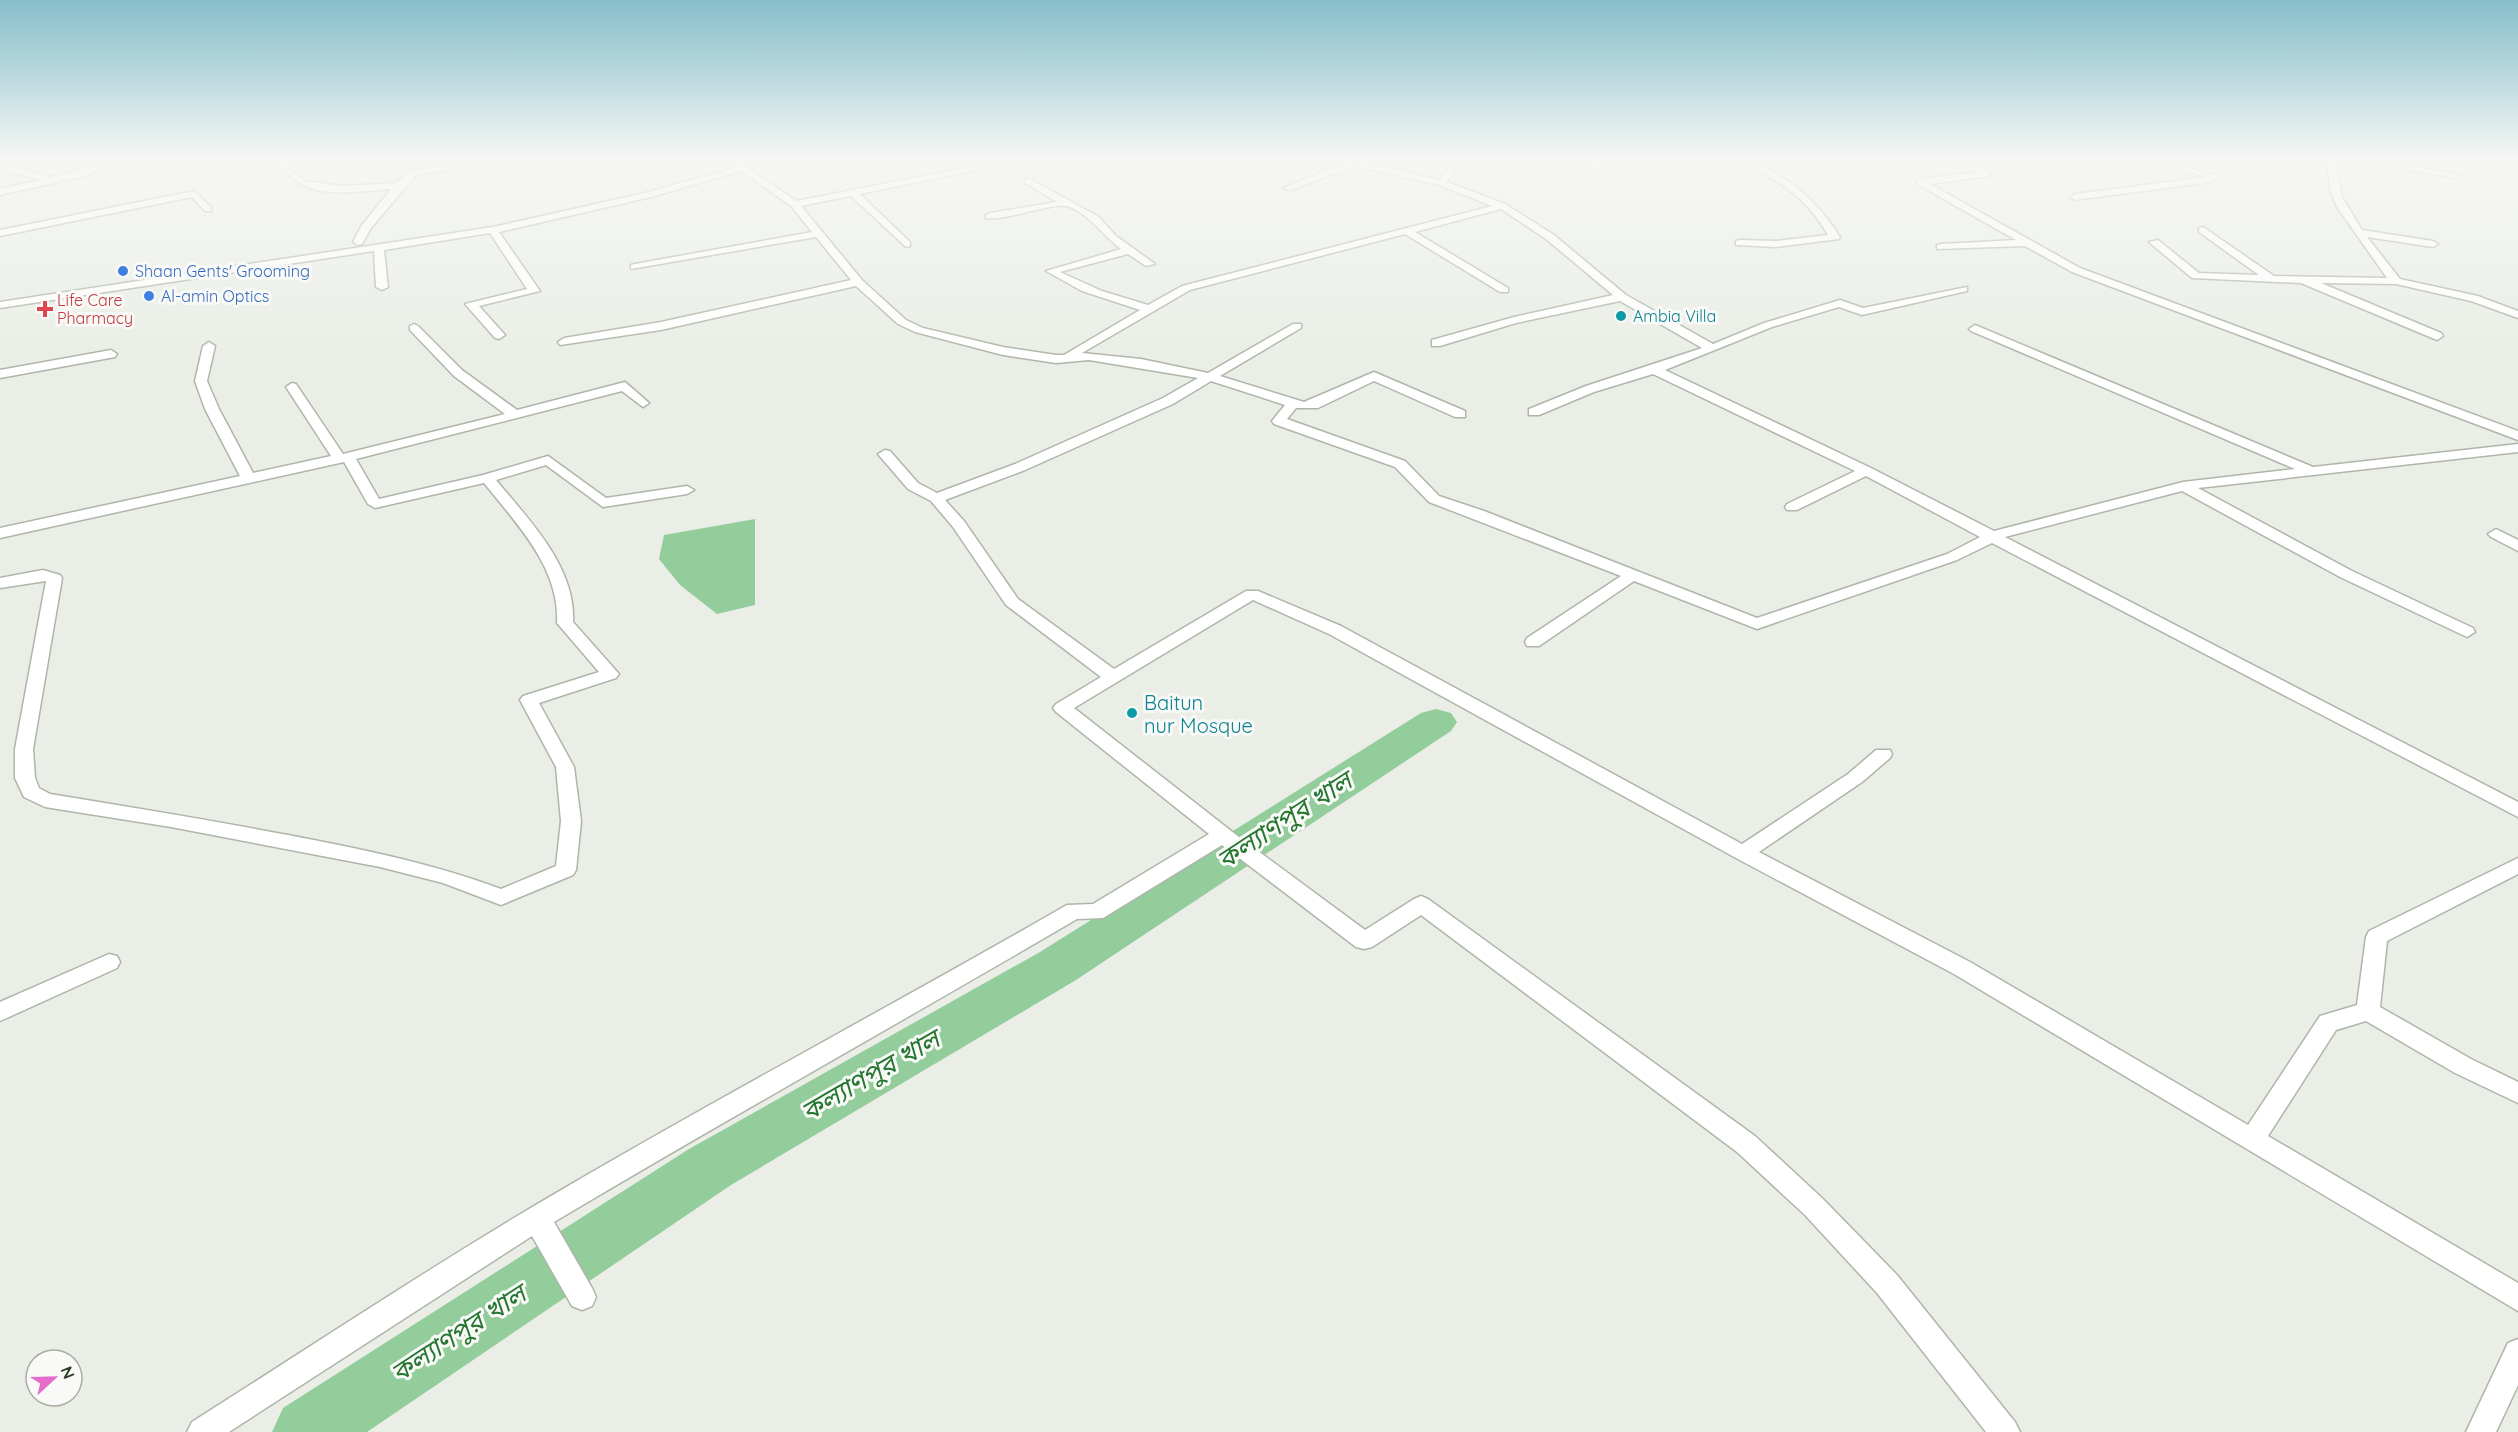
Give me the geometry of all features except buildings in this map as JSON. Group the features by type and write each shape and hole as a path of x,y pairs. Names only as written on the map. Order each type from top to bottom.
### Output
{"street":[{"path":"0,233 31,227"},
{"path":"358,242 366,227"},
{"path":"0,305 454,227"},
{"path":"0,294 288,257 379,248 507,227"},
{"path":"812,227 858,282 902,322 919,330 1003,351 1056,359 1089,356 1141,363 1210,377 1303,406 1313,405 1374,376 1460,414"},
{"path":"889,227 906,244"},
{"path":"1102,227 1112,238 1150,264"},
{"path":"1068,357 1186,288 1423,227"},
{"path":"1534,227 1550,237 1622,297 1712,349"},
{"path":"1740,243 1776,244 1835,237 1829,227"},
{"path":"1996,227 2076,270 2518,436"},
{"path":"2357,227 2377,259 2396,281"},
{"path":"493,230 534,291 471,304 499,335"},
{"path":"2203,230 2271,279"},
{"path":"1407,231 1504,290"},
{"path":"2361,233 2433,244"},
{"path":"635,267 818,234"},
{"path":"2154,242 2196,276 2396,281 2474,298 2518,315"},
{"path":"1941,247 2024,243"},
{"path":"379,248 382,287"},
{"path":"1129,250 1051,271 1068,281 1120,303 1149,309"},
{"path":"2303,280 2436,336"},
{"path":"564,342 661,326 858,282"},
{"path":"1534,412 1590,389 1654,370 1712,349 1768,325 1840,303 1862,312 1963,289"},
{"path":"1436,343 1514,320 1622,297"},
{"path":"936,498 1020,467 1132,415 1168,401 1297,326"},
{"path":"414,328 458,373 515,416"},
{"path":"1975,328 2310,470"},
{"path":"209,346 201,381 212,409 249,479"},
{"path":"0,374 111,354"},
{"path":"1654,370 1866,471 2518,810"},
{"path":"0,533 344,458 625,386 643,403"},
{"path":"292,387 375,504 487,478 548,460 603,503 687,490"},
{"path":"1293,403 1279,421 1400,464 1434,499 1511,526 1631,576 1757,624 1952,557 1993,536 2183,486 2518,448"},
{"path":"885,454 913,486 936,498 958,524 1012,602 1113,677"},
{"path":"1792,507 1866,471"},
{"path":"0,583 43,575 54,578 24,749 25,778 32,792 45,800 171,820 380,860 448,877 501,897 566,870 571,821 565,767 529,700 610,674 565,623 567,614 564,591 531,531 487,478"},
{"path":"2183,486 2346,574 2467,632"},
{"path":"2496,534 2518,546"},
{"path":"1533,642 1631,576"},
{"path":"2005,1432 1887,1284 1814,1207 1746,1144 1422,904 1364,941 1226,837 1062,708 1252,594 1335,630 1579,761 1743,853 1962,968 2518,1298"},
{"path":"1743,853 1855,778 1883,754"},
{"path":"202,1432 536,1219 712,1115 928,996 1074,911 1096,912 1226,837"},
{"path":"2368,1011 2377,937 2518,865"},
{"path":"0,1012 109,962"},
{"path":"2250,1141 2328,1023 2368,1011 2463,1066 2518,1093"},
{"path":"536,1219 554,1245 578,1289"},
{"path":"2481,1432 2518,1353"}],"shaded area":[{"path":"755,519 755,605 717,614 680,585 659,559 664,535"}],"waterway":[{"name":"কল্যাণপুর খাল","path":"307,1432 710,1167 1058,966 1436,722"}],"place":[{"name":"Shaan Gents' Grooming","path":"123,271"},
{"name":"Al-amin Optics","path":"149,296"},
{"name":"Life Care Pharmacy","path":"45,309"},
{"name":"Ambia Villa","path":"1621,316"},
{"name":"Baitun nur Mosque","path":"1132,713"}]}
